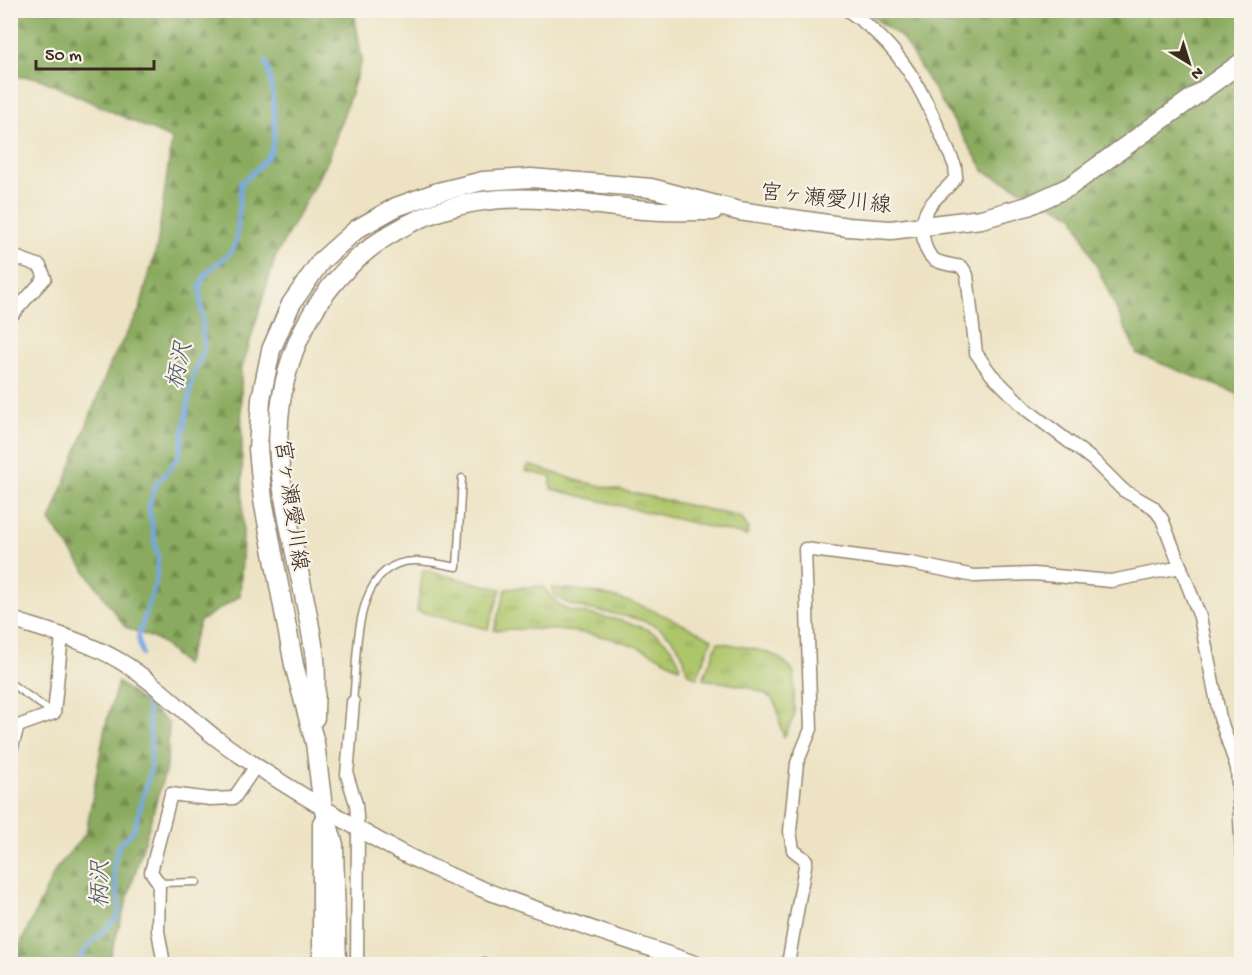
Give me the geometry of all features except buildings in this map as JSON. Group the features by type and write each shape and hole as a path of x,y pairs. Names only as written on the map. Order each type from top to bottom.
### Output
{"main road":[{"name":"宮ヶ瀬愛川線","path":"322,964 323,807 315,743 294,665 263,500 258,449 261,399 271,350 291,304 321,261 357,229 396,207 438,192 483,181 531,177 651,188 739,211 848,227 891,230 981,219 1028,206 1069,187 1139,139 1242,62"},
{"name":"宮ヶ瀬愛川線","path":"323,807 334,845 337,964"}],"street":[{"path":"847,10 866,23 896,53 912,74 955,166 956,177 926,212 922,228 930,257 938,262 962,267 967,275 975,353 991,374 1027,410 1093,460 1123,490 1153,507 1162,519 1200,616 1220,718 1237,768 1242,854"},
{"path":"10,255 40,266 45,278 10,317"},
{"path":"788,964 806,860 793,849 790,831 797,764 811,729 805,549 911,563 974,576 1034,574 1111,581 1181,567"},
{"path":"10,619 95,648 121,662 216,738 256,766 358,829 423,863 485,890 696,964"},
{"path":"10,753 14,728 54,713 62,636"},
{"path":"353,702 347,775 356,804 358,829 357,964"},
{"path":"164,964 158,931 159,883 152,872 171,794 210,799 234,798 256,766"}],"lane":[{"path":"353,702 363,606 368,590 381,575 398,564 415,561 457,567 462,478"},
{"path":"10,683 54,713"},
{"path":"159,883 197,882"}],"green space":[{"path":"12,11 354,11 362,60 329,158 275,258 241,371 243,539 240,596 200,621 185,665 160,641 125,627 50,521 111,362 139,311 157,246 172,139 38,78 11,76 11,30 15,14"},
{"path":"864,11 1241,11 1241,413 1238,394 1137,354 1073,215 985,172 902,38"},
{"path":"529,465 579,481 741,517 748,528 747,536 551,489 551,477 525,471"},
{"path":"423,570 501,589 488,629 417,611"},
{"path":"542,586 556,602 566,609 616,619 655,634 674,652 680,665 679,668 636,646 590,634 542,629 494,630 506,589"},
{"path":"551,588 595,593 634,603 712,639 697,678 687,672 679,647 663,631 643,621 577,606 561,600"},
{"path":"718,642 771,654 780,658 794,673 794,716 784,737 776,705 764,693 744,686 703,679"},
{"path":"118,682 169,723 167,765 108,964 11,964 56,869 86,833 105,727"}],"waterway":[{"name":"柄沢","path":"142,654 138,637 156,582 158,559 149,507 155,485 173,465 180,453 193,375 204,351 200,287 206,273 233,250 237,236 241,181 241,184 264,162 273,145 274,108 266,61"},
{"name":"柄沢","path":"76,964 90,944 117,918 120,908 113,870 118,846 134,830 150,772 151,745 146,690"}]}
